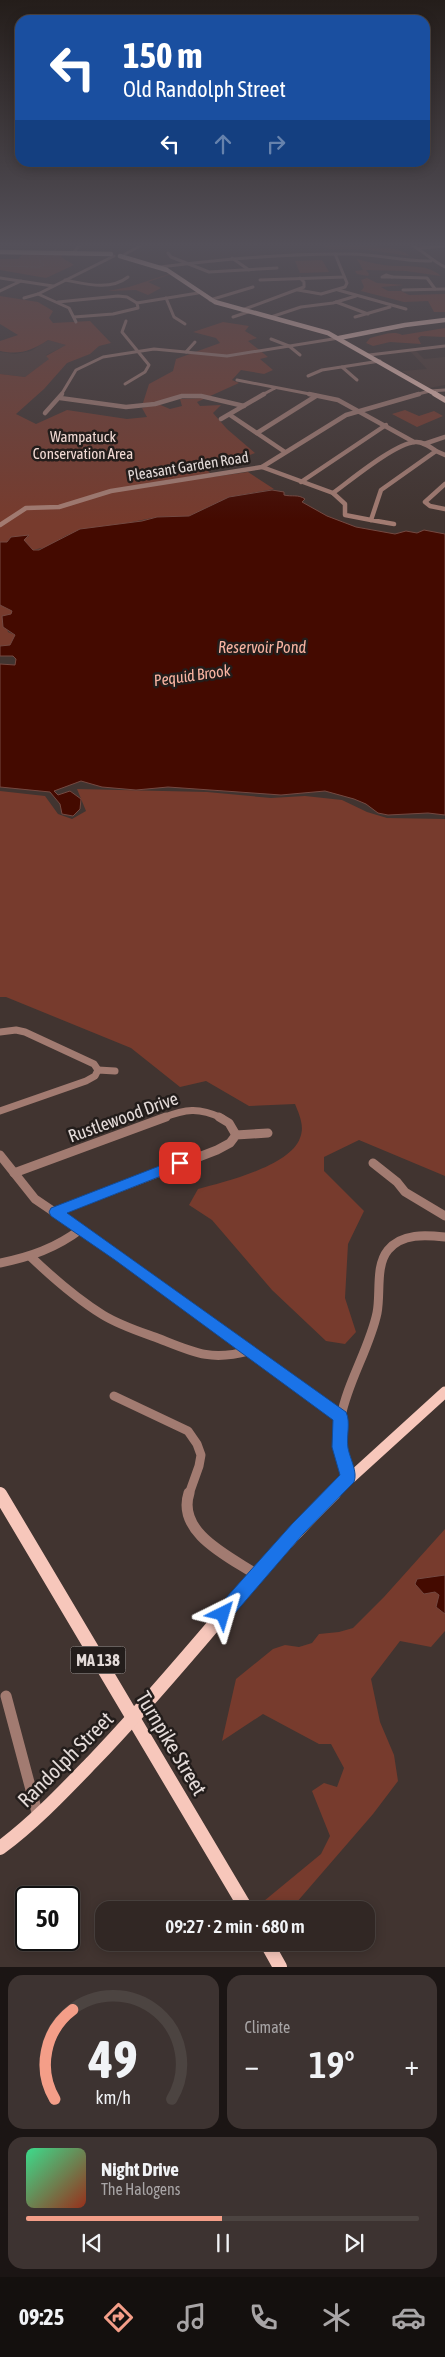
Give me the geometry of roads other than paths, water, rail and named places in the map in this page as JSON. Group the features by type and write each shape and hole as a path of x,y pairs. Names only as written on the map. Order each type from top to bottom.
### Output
{"main road":[{"path":"339,338 445,400"},
{"name":"Randolph Street","path":"0,1848 38,1817 133,1720 257,1574 348,1477 388,1439 444,1393"},
{"name":"Turnpike Street","path":"0,1494 242,1901"},
{"path":"271,1951 280,1967"}],"street":[{"path":"125,384 149,367 148,362 127,338"},
{"path":"45,413 60,398 74,373 86,364 110,355 137,350 164,349 227,356 339,338"},
{"path":"271,339 289,346 300,356"},
{"path":"186,352 194,342"},
{"path":"369,355 445,346"},
{"path":"308,376 322,370 380,362"},
{"path":"342,367 357,380"},
{"path":"237,380 338,400 360,410 414,442 424,444 445,455"},
{"path":"221,419 275,388"},
{"name":"Pleasant Garden Road","path":"0,525 26,508 59,507 111,491 262,467 338,418 430,391 445,390"},
{"path":"60,398 126,407 147,406 182,396 201,396 244,406"},
{"path":"256,433 316,396"},
{"path":"230,414 285,452"},
{"path":"301,482 386,425"},
{"path":"424,444 445,437"},
{"path":"333,493 392,453 414,442"},
{"path":"371,520 381,490 436,450"},
{"path":"262,467 333,493 344,504 346,515 394,524"},
{"path":"445,484 425,502 430,506 445,509"},
{"path":"0,1032 16,1030 25,1032 94,1064 98,1070"},
{"path":"98,1070 115,1071"},
{"path":"0,1111 86,1081 95,1076 98,1070"},
{"name":"Rustlewood Drive","path":"14,1173 184,1110 203,1110 221,1118 231,1126 236,1135"},
{"path":"56,1212 106,1191 217,1150 230,1143 236,1135 268,1133"},
{"path":"0,1155 35,1199 80,1229 341,1417"},
{"path":"373,1163 397,1182 405,1192 445,1216"},
{"path":"0,1264 31,1257 68,1239 80,1229"},
{"path":"348,1477 340,1447 341,1417 377,1313 384,1253 397,1241 410,1237 423,1235 445,1237"},
{"path":"31,1257 50,1275 103,1315 130,1328 201,1355 230,1356 249,1351"},
{"path":"114,1396 188,1430 197,1440 202,1456 200,1467 186,1500 191,1522 211,1543 257,1574"},
{"path":"6,1696 38,1817"}],"water":[{"name":"Reservoir Pond","path":"272,490 284,492 284,495 302,497 305,499 302,502 327,516 356,527 395,534 406,531 417,533 424,530 445,534 445,815 428,813 388,815 378,813 366,804 354,799 325,791 281,795 168,787 136,790 102,787 81,781 54,791 58,795 70,791 81,799 80,809 73,816 62,814 60,804 50,792 0,787 0,664 15,665 16,659 13,656 0,656 0,646 10,645 15,635 3,627 2,616 11,614 12,611 0,605 0,542 7,542 11,537 29,535 24,540 33,550 39,550 80,529 142,521 157,517 189,516 229,497"},
{"path":"445,1575 445,1614 436,1607 439,1595 435,1592 424,1594 415,1584 417,1579"}],"park label":[{"name":"Wampatuck Conservation Area","path":"83,444"}],"water label":[{"name":"Pequid Brook","path":"192,675"}]}
